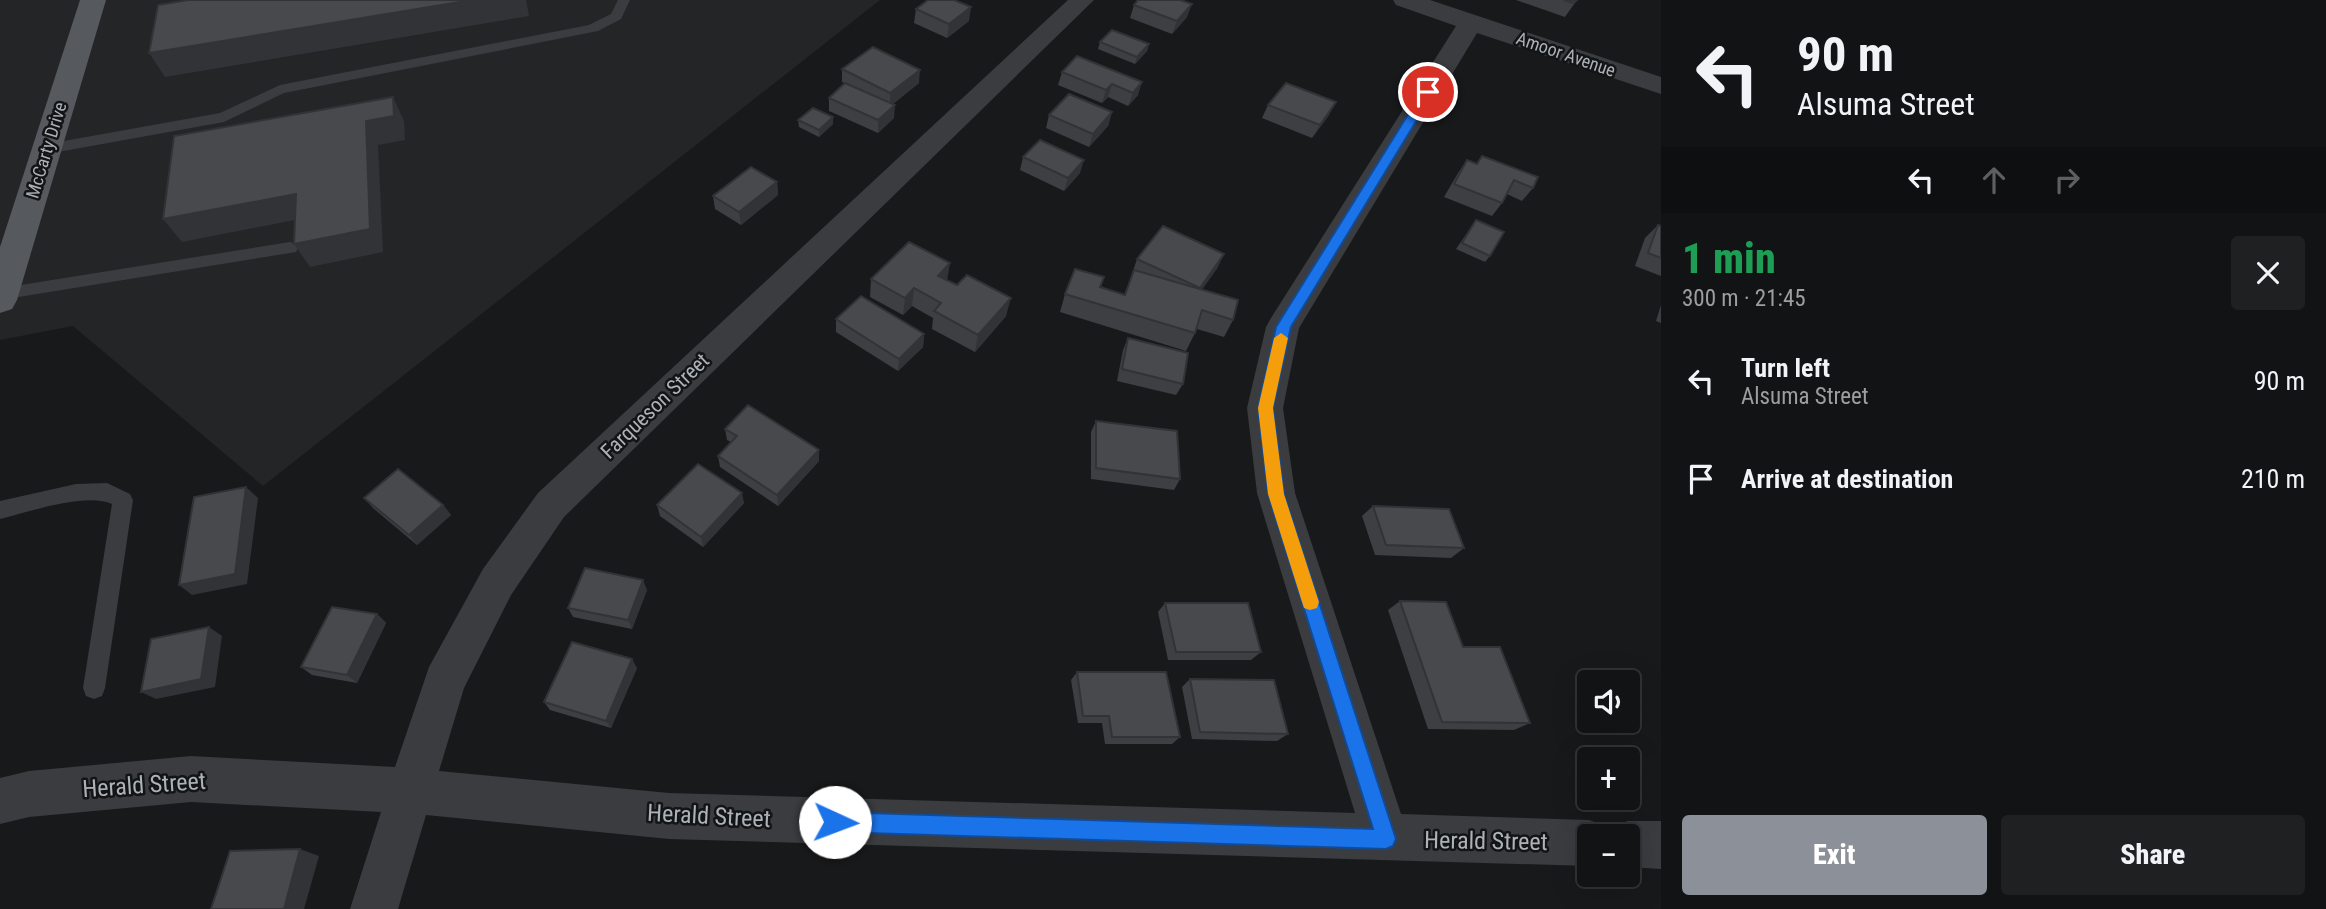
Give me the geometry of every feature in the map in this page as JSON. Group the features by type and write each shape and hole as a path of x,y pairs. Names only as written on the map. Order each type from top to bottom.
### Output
{"main road":[{"name":"McCarty Drive","path":"1,297 93,0"}],"street":[{"name":"Farqueson Street","path":"374,909 444,682 497,582 551,505 1082,0"},
{"name":"Amoor Avenue","path":"1405,0 1661,86"},
{"path":"1386,839 1276,494 1265,408 1283,327 1471,22"},
{"name":"Herald Street","path":"0,801 29,794 191,779 412,791 670,816 1577,843"},
{"path":"1640,844 1661,845"}],"lane":[{"path":"47,149 224,117 280,89 593,28 616,16 624,0"},
{"path":"1,297 290,247"},
{"path":"0,510 76,493 107,492 123,500 94,688"}],"shaded area":[{"path":"0,0 880,0 263,486 73,326 0,340"}],"building":[{"path":"188,0 472,0 149,53 158,5"},
{"path":"928,0 954,0 971,7 949,24 916,9"},
{"path":"1138,0 1180,0 1192,4 1177,21 1134,5"},
{"path":"1112,30 1149,44 1137,57 1100,42"},
{"path":"873,47 920,70 890,93 842,69"},
{"path":"1077,56 1142,82 1133,93 1112,84 1106,90 1062,72"},
{"path":"845,83 895,105 878,120 829,98"},
{"path":"1286,83 1336,102 1320,125 1268,105"},
{"path":"1069,94 1112,112 1093,134 1049,115"},
{"path":"393,97 394,116 366,121 370,229 294,244 296,194 163,219 174,136"},
{"path":"813,108 833,117 819,130 798,120"},
{"path":"1040,140 1084,160 1068,178 1023,157"},
{"path":"1482,156 1538,177 1533,188 1514,180 1502,203 1454,184 1467,160 1477,164"},
{"path":"751,167 777,182 739,212 713,196"},
{"path":"1476,220 1504,232 1490,256 1462,243"},
{"path":"1658,225 1661,226 1661,258 1648,253"},
{"path":"1163,226 1224,254 1200,288 1137,259"},
{"path":"909,242 950,263 938,276 957,285 967,275 1011,298 978,335 934,311 941,303 914,288 905,298 871,279"},
{"path":"1075,269 1104,277 1100,287 1125,295 1134,270 1238,300 1233,320 1202,310 1195,333 1065,294"},
{"path":"861,296 924,334 899,359 836,319"},
{"path":"1128,338 1188,353 1183,384 1122,369"},
{"path":"748,405 819,450 777,495 718,456 737,436 725,429"},
{"path":"1096,421 1177,431 1180,479 1096,468"},
{"path":"698,464 742,493 701,537 657,505"},
{"path":"398,469 443,505 409,535 364,498"},
{"path":"246,487 235,574 179,585 194,497"},
{"path":"1373,506 1449,509 1464,548 1386,545"},
{"path":"585,568 643,580 628,620 568,608"},
{"path":"1400,601 1446,602 1463,647 1500,647 1530,723 1442,722"},
{"path":"1165,603 1248,603 1261,652 1176,652"},
{"path":"332,607 377,614 347,675 301,667"},
{"path":"209,627 201,679 141,692 151,639"},
{"path":"572,642 632,659 606,721 544,702"},
{"path":"1077,672 1166,672 1180,737 1112,737 1109,716 1083,716"},
{"path":"1190,679 1274,680 1288,734 1200,732"},
{"path":"300,849 284,909 211,909 230,851"}],"slow traffic":[{"path":"1281,338 1265,408 1276,494 1310,602"}],"route":[{"path":"835,822 1386,839 1276,494 1265,408 1283,327 1428,92"}]}
